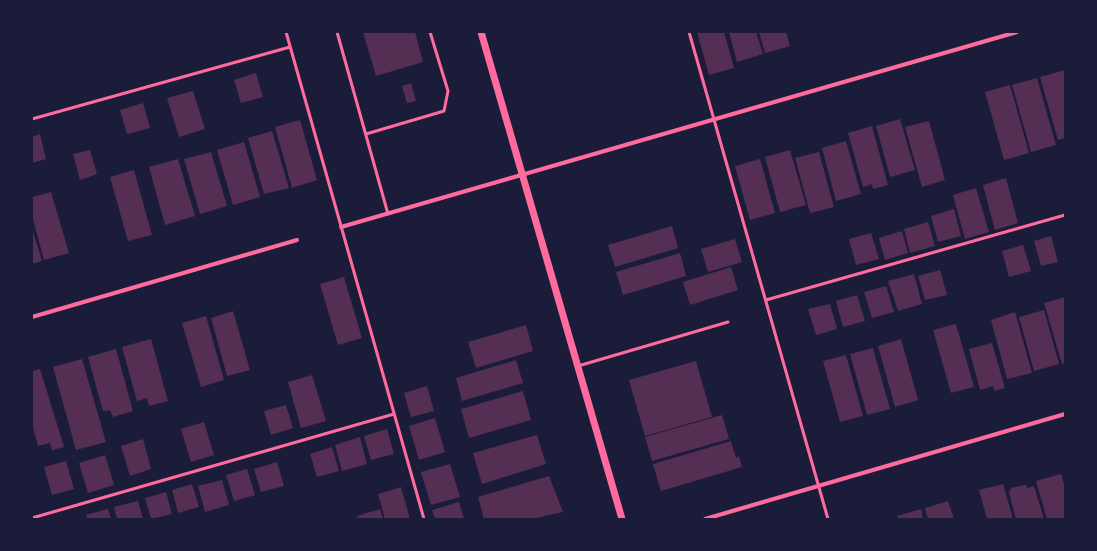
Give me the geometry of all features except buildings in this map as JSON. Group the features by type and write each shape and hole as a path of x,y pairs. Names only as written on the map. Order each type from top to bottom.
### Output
{"street":[{"path":"481,32 622,519"},
{"path":"341,227 1017,32"},
{"path":"32,317 297,240"},
{"path":"705,519 1065,414"}],"lane":[{"path":"286,32 424,519"},
{"path":"337,32 388,214"},
{"path":"366,134 444,111 448,91 430,32"},
{"path":"690,32 828,519"},
{"path":"32,119 290,47"},
{"path":"766,300 1065,215"},
{"path":"578,366 728,322"},
{"path":"32,518 394,414"}]}
